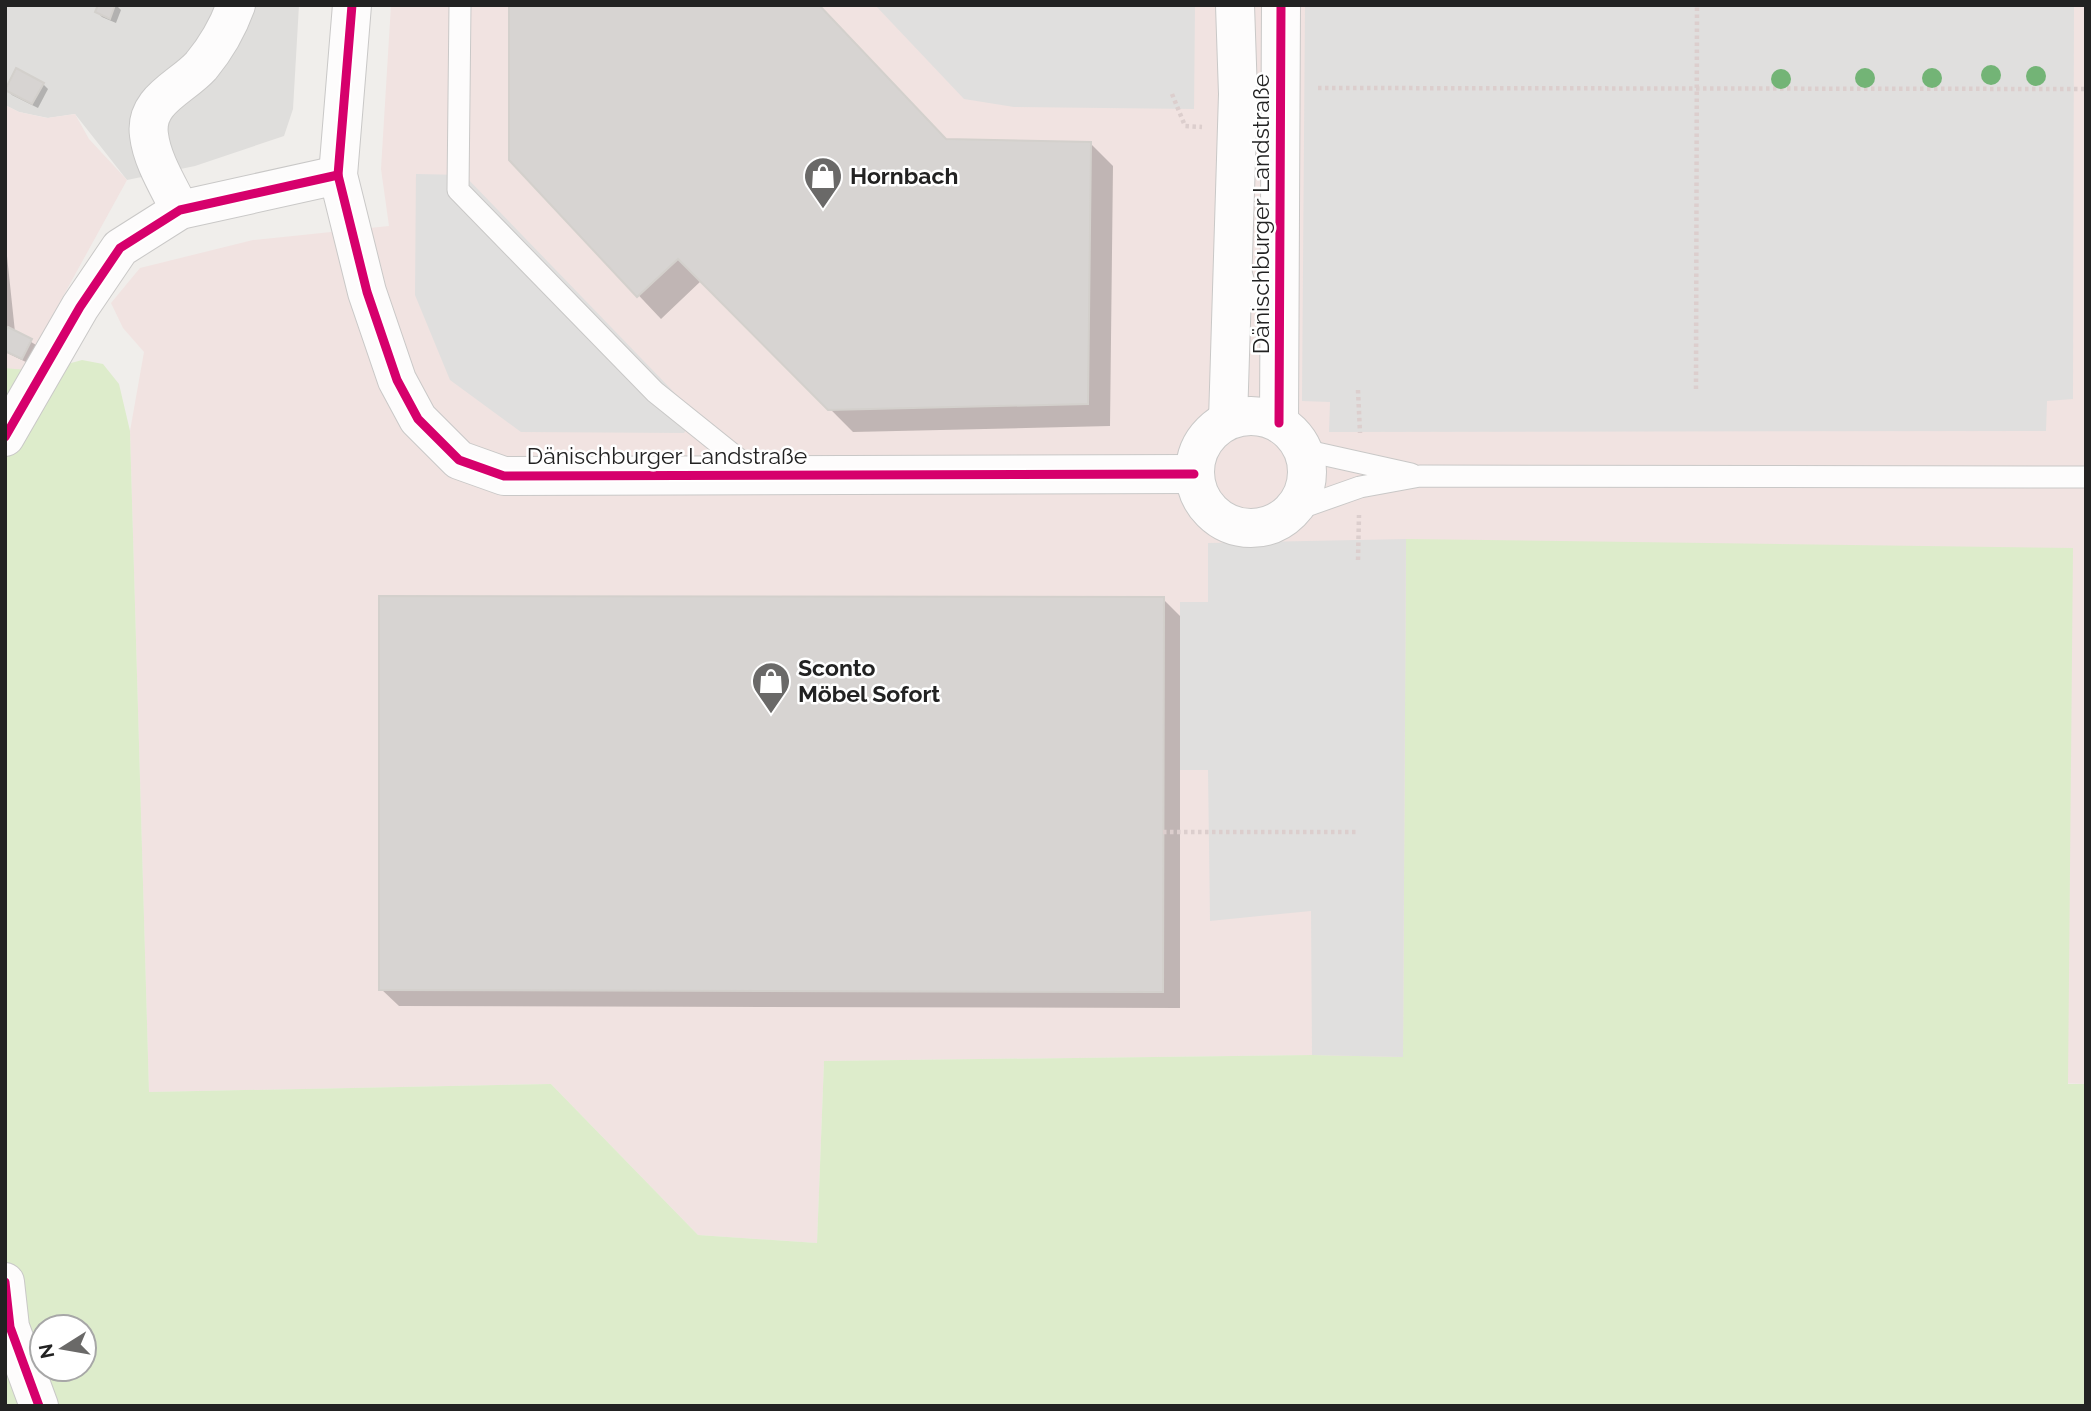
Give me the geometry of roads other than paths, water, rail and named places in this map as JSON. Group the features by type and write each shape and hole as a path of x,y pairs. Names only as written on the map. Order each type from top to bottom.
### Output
{"street":[{"path":"180,210 148,135 149,116 158,102 200,66 229,26 236,5"},
{"name":"Dänischburger Landstraße","path":"352,5 338,175 366,292 397,380 418,419 459,460 504,476 1194,474"},
{"name":"Dänischburger Landstraße","path":"1259,20 1282,88 1280,305 1291,437"},
{"name":"Dänischburger Landstraße","path":"1228,420 1237,128 1259,20"},
{"path":"5,437 80,307 120,248 180,210 338,175"},
{"path":"1251,415 1272,419 1291,437 1308,479 1304,493 1292,511 1279,523 1252,528 1232,525 1213,514 1200,498 1194,474 1198,454 1209,433 1228,420 1251,415"},
{"path":"5,1282 10,1327 39,1406"}],"lane":[{"path":"460,5 458,190 655,392 759,475"},
{"path":"1280,305 1262,303 1245,286 1234,235 1281,222"},
{"path":"1291,437 1420,476"},
{"path":"1292,511 1360,487 1420,476 2086,477"}],"place":[{"name":"Hornbach","path":"823,210"},
{"name":"Sconto Möbel Sofort","path":"771,715"}]}
